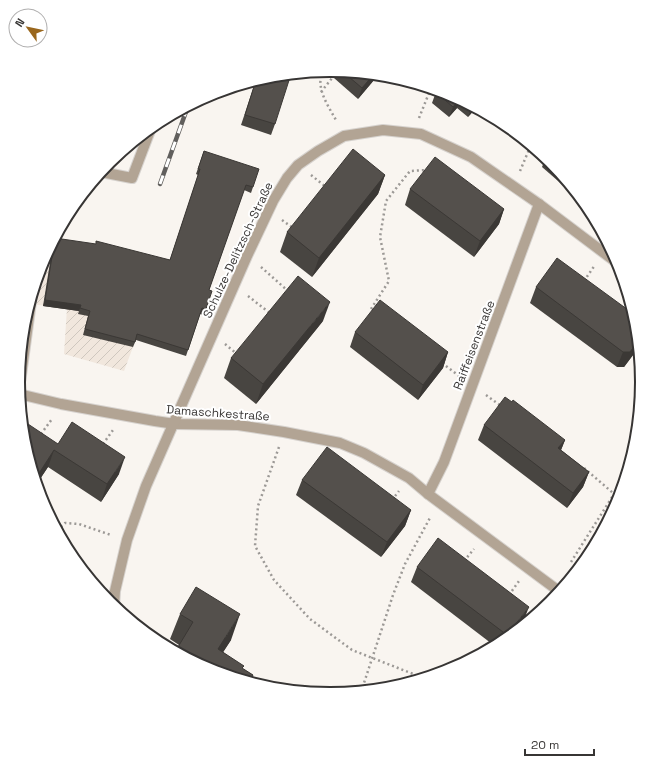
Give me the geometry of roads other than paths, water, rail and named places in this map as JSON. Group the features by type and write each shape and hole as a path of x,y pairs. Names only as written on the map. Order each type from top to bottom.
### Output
{"street":[{"name":"Schulze-Delitzsch-Straße","path":"114,599 115,591 127,540 146,486 175,424 247,256 273,201 298,165 344,136 383,130 421,134 471,157 539,204 608,256"},
{"path":"108,173 132,178 147,138"},
{"name":"Raiffeisenstraße","path":"428,494 444,462 539,204"},
{"name":"Damaschkestraße","path":"26,396 61,404 175,424 238,425 340,443 364,453 409,478 428,494 556,589"}],"railway":[{"path":"160,184 185,114"}]}
